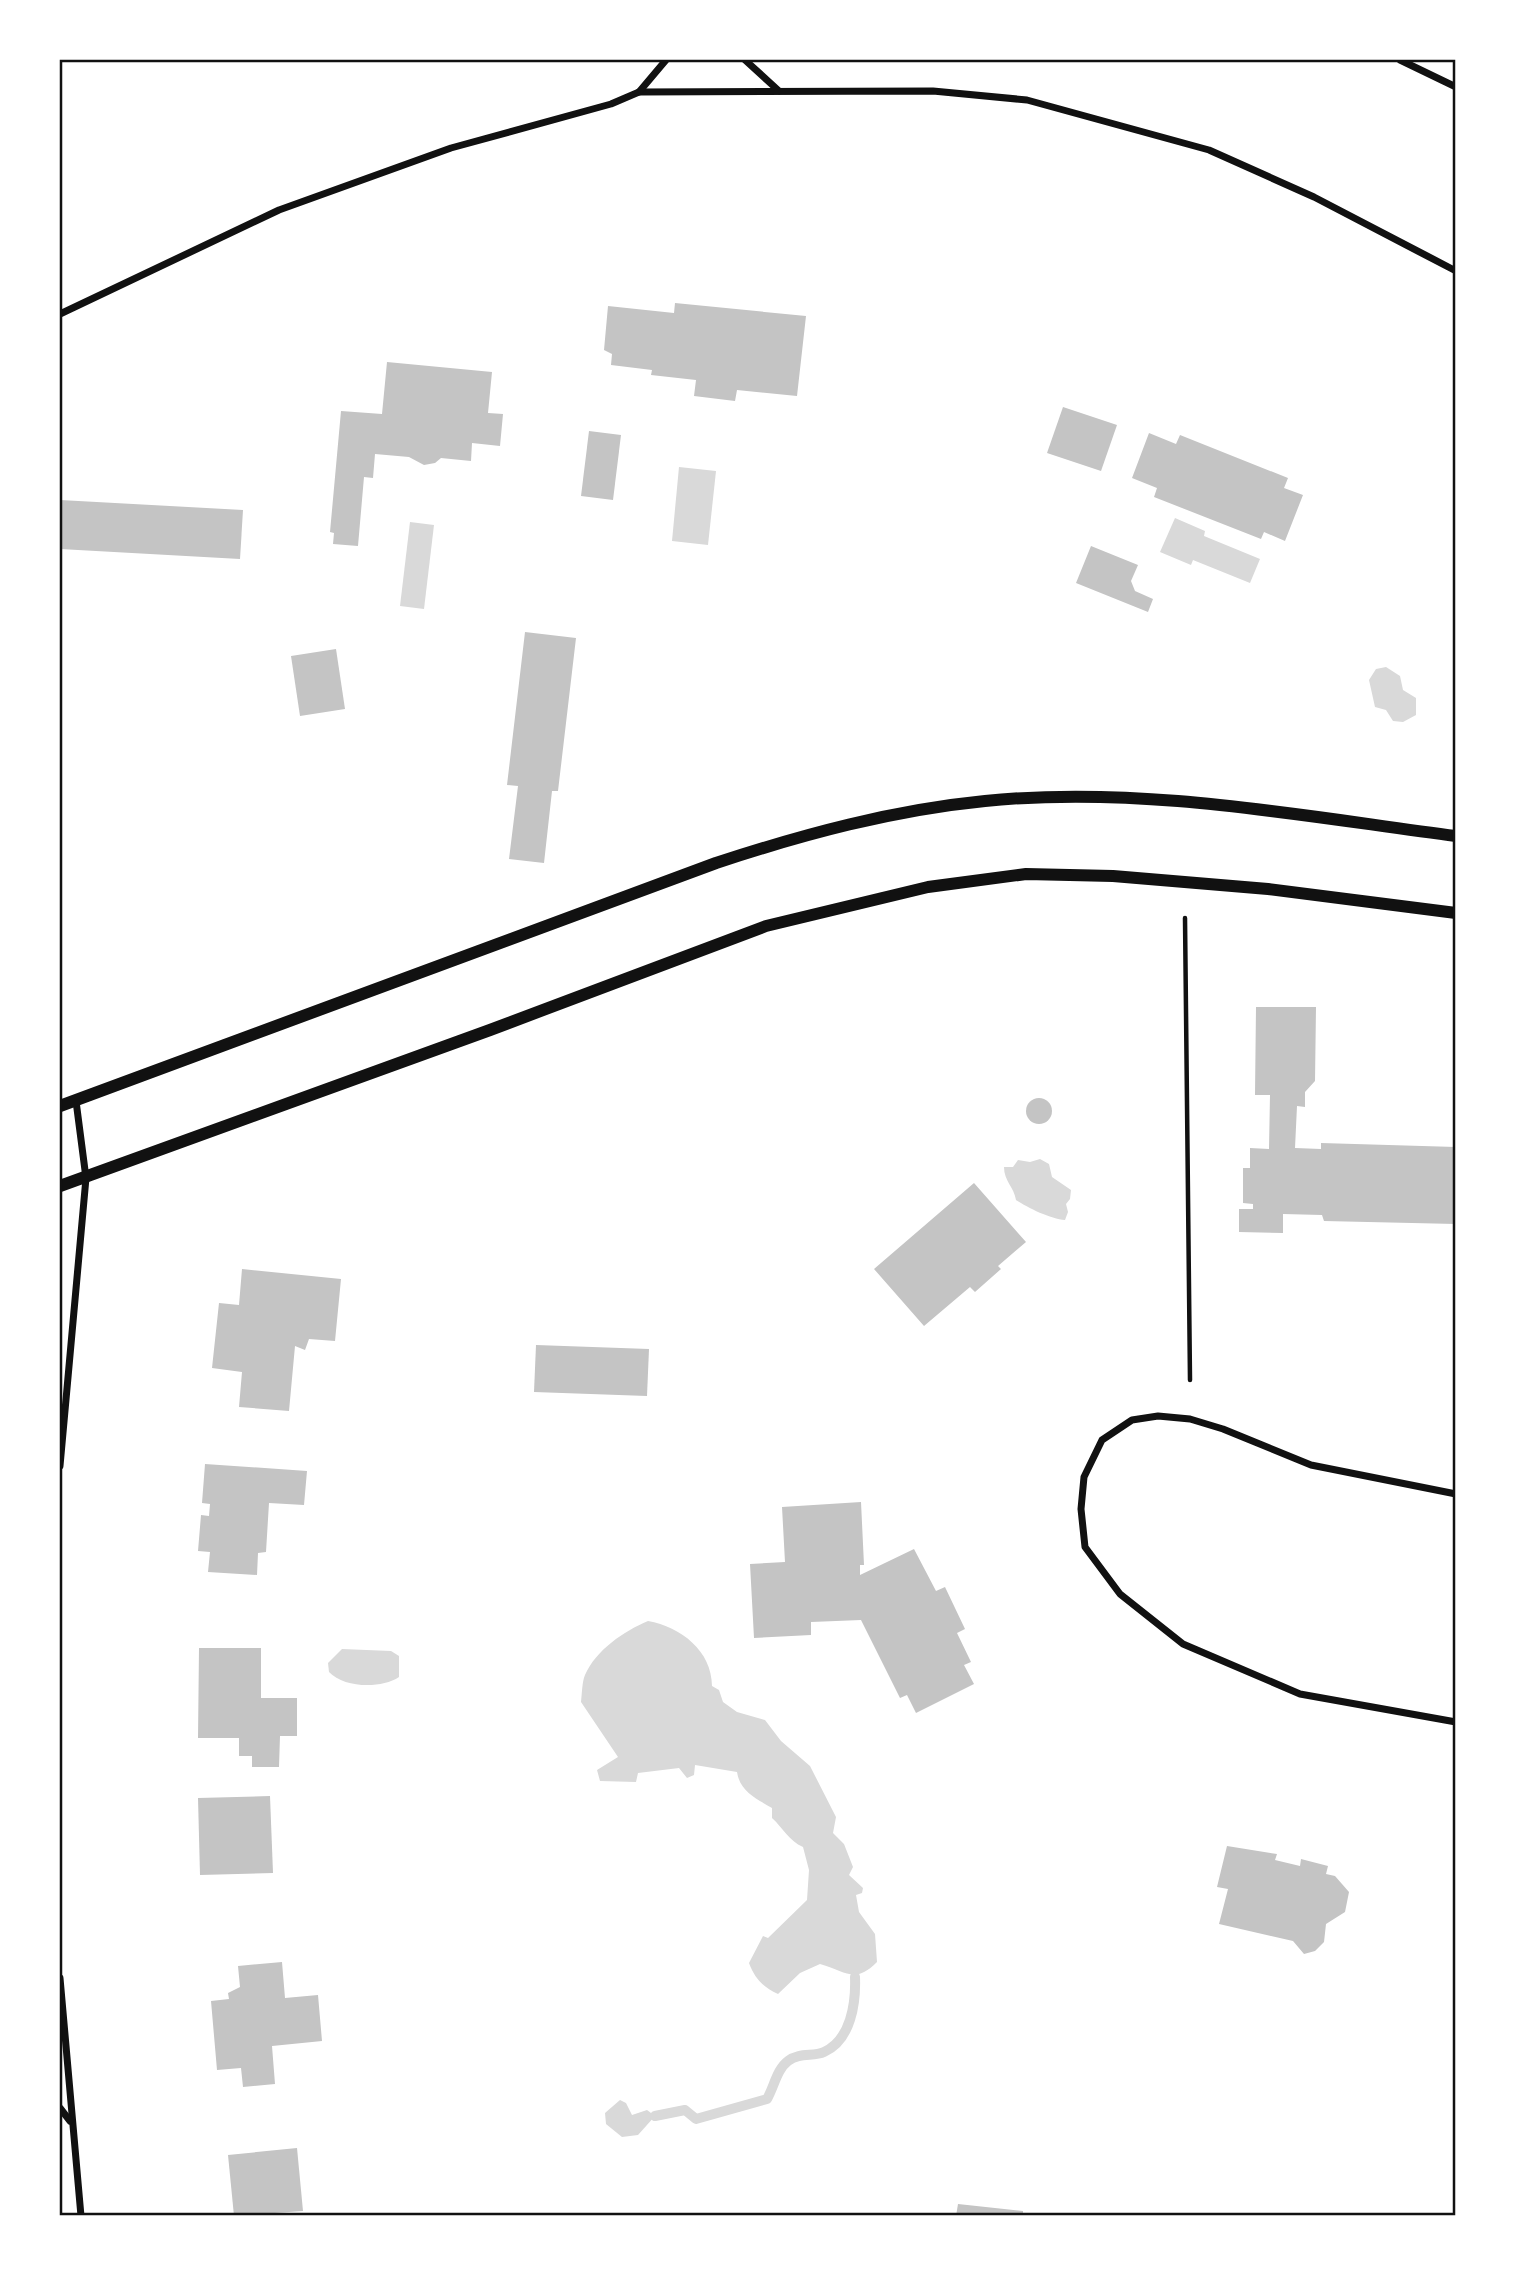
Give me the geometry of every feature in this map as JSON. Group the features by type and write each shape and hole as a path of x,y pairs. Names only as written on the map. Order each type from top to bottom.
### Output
{"street":[{"path":"639,92 666,60"},
{"path":"746,60 779,92"},
{"path":"1399,60 1455,87"},
{"path":"60,314 279,210 451,148 611,104 639,92 933,91 1013,99 1209,150 1314,197 1455,271"},
{"path":"60,1106 716,863 784,841 919,810 986,801 1058,797 1149,800 1455,836"},
{"path":"60,1186 766,926 928,887 1026,874 1112,876 1268,888 1455,913"},
{"path":"60,1466 86,1178 76,1101"},
{"path":"1455,1494 1311,1465 1223,1429 1190,1419 1158,1416 1132,1420 1102,1440 1084,1477 1080,1509 1085,1547 1120,1594 1183,1644 1300,1694 1455,1723"},
{"path":"60,1978 70,2121 81,2216"},
{"path":"60,2108 70,2121"}],"path":[{"path":"1185,918 1190,1380"}],"shaded area":[{"path":"679,467 716,471 708,545 672,541"},
{"path":"1175,518 1205,531 1204,536 1260,559 1250,583 1193,560 1191,565 1160,552"},
{"path":"410,522 434,525 424,609 400,606"},
{"path":"1386,667 1400,676 1403,690 1416,698 1416,715 1403,722 1393,721 1386,710 1375,707 1369,680 1376,669"},
{"path":"1040,1159 1049,1164 1052,1177 1071,1190 1066,1204 1068,1212 1065,1220 1040,1213 1016,1200 1006,1176 1004,1167 1013,1167 1018,1160 1030,1162"},
{"path":"648,1621 672,1629 692,1643 707,1662 712,1686 719,1690 723,1702 737,1712 765,1720 781,1741 810,1766 836,1817 833,1833 844,1844 853,1867 849,1875 863,1888 862,1893 856,1895 859,1912 875,1934 877,1962 863,1973 850,1974 820,1964 800,1973 778,1994 754,1974 749,1963 763,1936 768,1938 807,1900 809,1870 803,1847 790,1838 772,1818 772,1808 745,1790 737,1772 695,1765 694,1775 687,1778 679,1768 638,1773 636,1782 600,1781 597,1770 618,1757 581,1702 584,1678 603,1650 620,1636"},
{"path":"342,1649 391,1651 399,1656 399,1677 373,1685 344,1681 329,1672 328,1663"},
{"path":"620,2100 626,2103 632,2115 647,2110 655,2116 638,2135 622,2137 606,2124 605,2113"}],"building":[{"path":"675,303 806,316 797,396 737,390 735,401 694,396 696,380 651,375 652,370 611,365 612,354 604,350 608,306 674,313"},
{"path":"387,362 492,372 488,413 503,414 500,446 472,443 471,461 441,458 435,463 424,465 409,457 375,454 373,478 364,477 358,546 333,544 334,533 330,532 341,411 382,414"},
{"path":"1063,407 1117,425 1101,471 1047,453"},
{"path":"589,431 621,435 613,500 581,496"},
{"path":"1149,433 1176,444 1180,435 1288,478 1284,488 1303,495 1285,541 1264,532 1261,539 1154,497 1157,488 1132,478"},
{"path":"60,500 243,510 240,559 60,549"},
{"path":"1091,546 1138,565 1131,581 1135,591 1153,599 1148,612 1076,583"},
{"path":"525,632 576,638 558,791 552,791 544,863 509,859 518,786 507,785"},
{"path":"336,649 345,709 300,716 291,656"},
{"path":"1256,1007 1316,1007 1315,1081 1305,1092 1305,1107 1297,1106 1295,1148 1321,1149 1321,1143 1456,1147 1456,1224 1324,1221 1322,1215 1283,1214 1283,1233 1239,1232 1239,1209 1253,1209 1253,1204 1243,1203 1243,1168 1250,1168 1250,1148 1269,1149 1270,1095 1255,1095"},
{"path":"1039,1098 1048,1102 1052,1111 1048,1120 1039,1124 1030,1120 1026,1111 1030,1102"},
{"path":"974,1183 1026,1242 998,1266 1001,1269 975,1292 970,1287 924,1326 874,1269"},
{"path":"242,1269 341,1279 335,1341 309,1339 305,1350 295,1346 289,1411 239,1407 242,1372 212,1368 219,1303 239,1305"},
{"path":"536,1345 649,1349 647,1396 534,1392"},
{"path":"205,1464 307,1471 304,1505 269,1503 266,1552 258,1553 257,1575 208,1572 210,1552 198,1551 201,1515 209,1516 210,1504 202,1503"},
{"path":"861,1502 864,1565 860,1565 860,1575 914,1549 936,1591 945,1587 965,1629 957,1633 971,1662 964,1665 974,1684 916,1713 907,1695 900,1698 861,1620 811,1622 811,1635 754,1638 750,1564 785,1562 782,1507"},
{"path":"199,1648 261,1648 261,1698 297,1698 297,1736 280,1736 279,1767 252,1767 252,1756 239,1756 239,1738 198,1738"},
{"path":"270,1796 273,1873 200,1875 198,1798"},
{"path":"1227,1846 1277,1854 1275,1860 1300,1866 1301,1859 1328,1866 1326,1874 1335,1876 1349,1892 1345,1912 1326,1924 1324,1942 1315,1951 1304,1954 1293,1941 1219,1924 1228,1889 1217,1887"},
{"path":"282,1962 285,1998 318,1995 322,2041 272,2046 275,2084 243,2087 241,2068 217,2070 211,2001 229,1999 228,1993 240,1987 238,1966"},
{"path":"297,2148 303,2211 234,2216 228,2155"},
{"path":"958,2204 1023,2211 1023,2216 956,2216"}],"waterway":[{"path":"655,2116 685,2110 696,2119 767,2099 784,2064 797,2057 824,2052 840,2039 853,2009 855,1977"}]}
